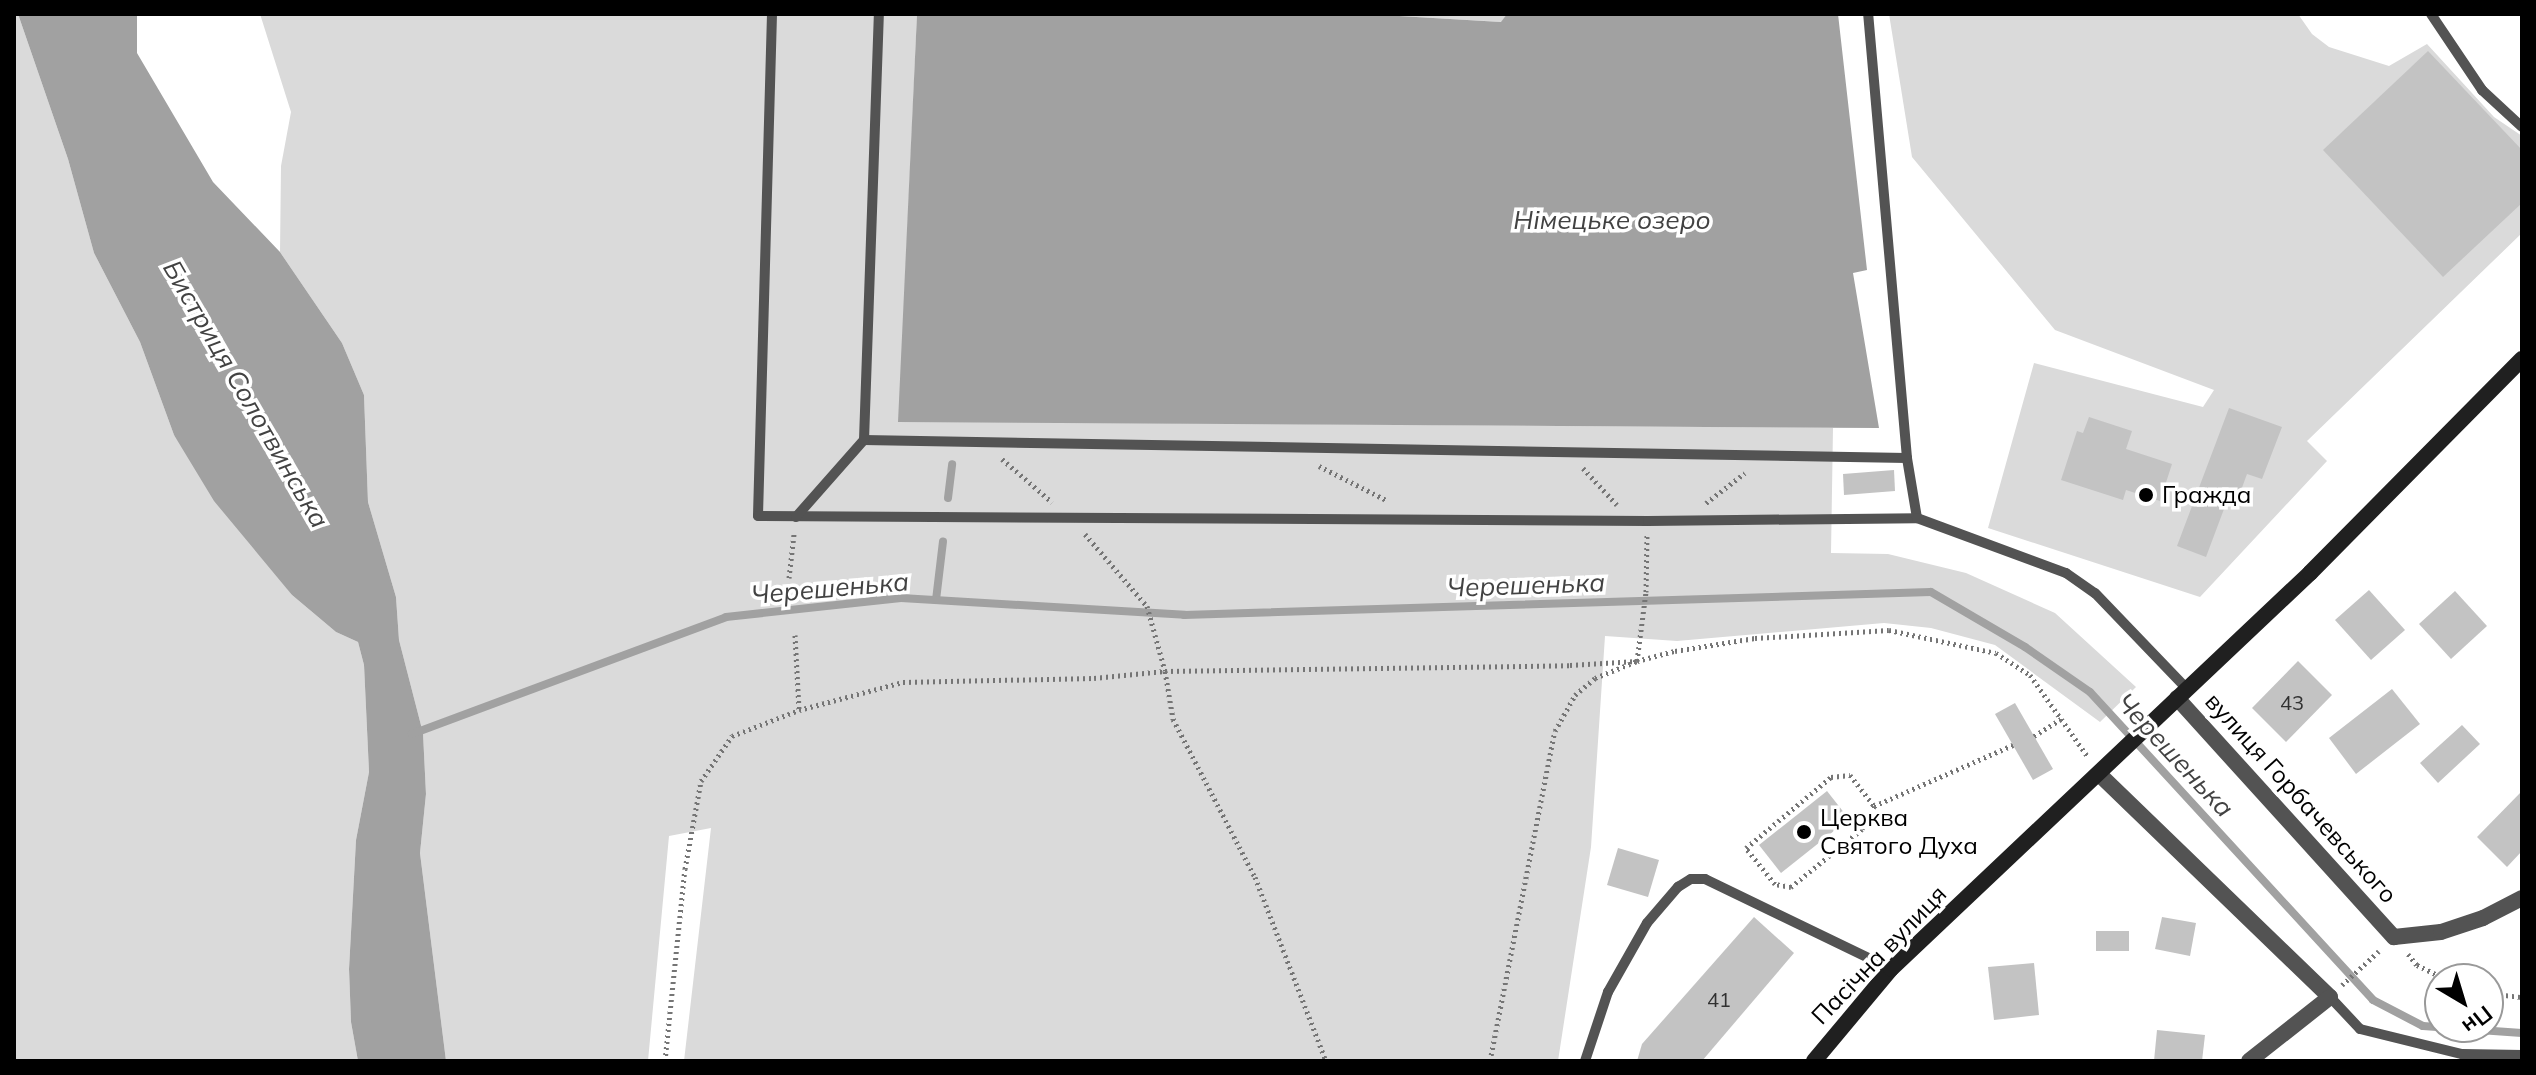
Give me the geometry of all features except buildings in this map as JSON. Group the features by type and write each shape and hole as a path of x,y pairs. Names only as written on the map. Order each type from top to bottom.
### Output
{"street":[{"name":"Пасічна вулиця","path":"1814,1061 1891,969 2122,755 2182,693 2310,573 2522,359"},
{"name":"вулиця Горбачевського","path":"2182,693 2394,937 2441,932 2483,918 2522,898"},
{"path":"2099,774 2336,991 2249,1061"}],"lane":[{"path":"772,14 758,516 1630,521 1917,518 2066,573 2095,593 2182,693"},
{"path":"796,517 864,440 879,14"},
{"path":"1868,14 1907,458 1917,518"},
{"path":"2431,14 2482,90 2522,127"},
{"path":"864,440 1907,458"},
{"path":"1585,1061 1608,992 1647,923 1678,887 1691,879 1705,879 1891,969"},
{"path":"2336,991 2360,1029 2462,1054 2522,1055"}],"path":[{"path":"1282,447 1421,518"},
{"path":"1569,452 1630,521"},
{"path":"1683,521 1768,455"},
{"path":"789,578 796,517"},
{"path":"1637,661 1646,592 1648,521"},
{"path":"1147,606 1148,619 1165,671 1173,719 1255,877 1326,1061"},
{"path":"665,1061 685,869 701,781 732,736 799,710 903,682 1094,678 1165,671 1570,665 1637,661 1755,638 1889,630 1996,653 2030,675 2063,718 2099,774"},
{"path":"795,635 799,710"},
{"path":"1490,1061 1555,731 1575,695 1595,678 1637,661"},
{"path":"2034,736 2063,718"},
{"path":"1874,806 1850,775 1831,777 1746,848 1775,884 1791,887 1862,829 1874,806 2013,745"},
{"path":"2336,991 2362,966"}],"shaded area":[{"path":"14,14 18,14 68,159 94,253 140,342 174,435 292,595 336,632 358,642 364,665 369,772 356,840 349,969 351,1022 358,1061 14,1061"},
{"path":"260,14 917,14 899,421 1833,428 1831,553 1888,554 1966,573 2055,613 2136,687 2100,722 1995,645 1931,628 1884,623 1677,641 1605,636 1591,847 1558,1061 684,1061 711,828 669,836 648,1061 446,1061 420,853 426,794 423,733 399,640 396,597 368,502 364,395 342,343 280,252 281,166 291,112"},
{"path":"1365,14 1507,14 1502,22"},
{"path":"1889,14 2298,14 2312,34 2329,47 2389,66 2427,44 2494,117 2522,136 2522,233 2307,441 2327,461 2200,597 1988,528 2034,363 2203,407 2214,390 2055,330 1912,157"}],"water":[{"name":"Бистриця Солотвинська","path":"18,14 137,14 137,53 213,182 280,252 342,343 364,395 368,502 396,597 399,640 423,733 426,794 420,853 446,1061 358,1061 351,1022 349,969 356,840 369,772 364,665 358,642 336,632 292,595 214,501 174,435 140,342 94,253 68,159"},
{"name":"Німецьке озеро","path":"917,14 1365,14 1501,22 1507,14 1838,14 1867,270 1853,273 1879,428 898,422"}],"waterway":[{"path":"948,498 952,464"},
{"path":"936,600 943,541"},
{"name":"Черешенька","path":"412,734 726,617 901,598 1184,615 1931,592 2025,647 2090,692 2373,1000 2423,1026 2522,1033"}],"place":[{"name":"Гражда","path":"2146,495"},
{"name":"Церква Святого Духа","path":"1804,832"}]}
